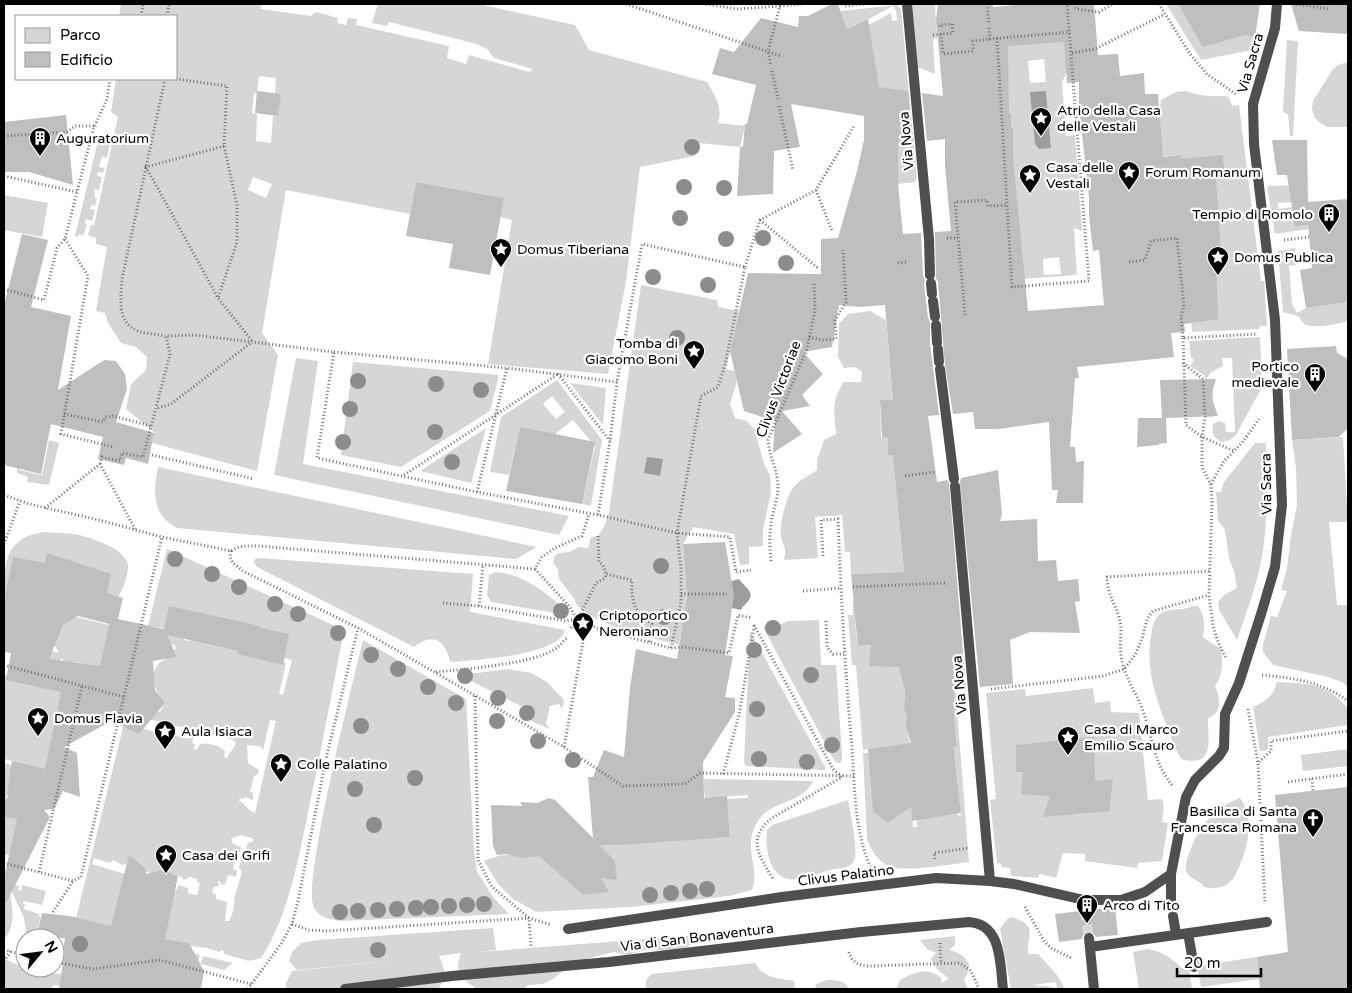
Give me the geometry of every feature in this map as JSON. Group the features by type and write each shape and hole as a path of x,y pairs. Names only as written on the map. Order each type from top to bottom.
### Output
{"street":[{"name":"Via Nova","path":"907,4 929,239 932,298 954,483 990,881"},
{"name":"Via Sacra","path":"1171,900 1171,874 1186,797 1195,780 1219,756 1224,748 1225,714 1242,673 1264,604 1276,558 1282,505 1275,320 1254,144 1252,104 1274,28 1276,4"},
{"name":"Clivus Palatino","path":"782,897 936,878 1014,884 1084,903 1121,900 1145,892 1171,874"},
{"path":"568,929 782,897"},
{"path":"1173,916 1176,934"},
{"name":"Via di San Bonaventura","path":"345,989 452,976 609,962 861,932 969,922 982,925 993,935 997,946 1003,989"},
{"path":"1094,989 1091,975 1089,942 1131,941 1267,922"},
{"path":"1188,933 1194,967"}],"path":[{"path":"626,4 781,56"},
{"path":"706,4 738,9 802,4"},
{"path":"844,4 844,6 864,4"},
{"path":"987,4 990,39"},
{"path":"996,38 1012,287 1089,280 1067,4"},
{"path":"1075,4 1076,9 1099,12 1113,4"},
{"path":"1159,4 1190,54 1207,74 1252,104"},
{"path":"1296,4 1330,9"},
{"path":"771,66 768,51 780,6"},
{"path":"1072,53 1095,49 1165,14"},
{"path":"933,35 953,33 952,24 940,25 940,29"},
{"path":"941,34 943,54 973,51 973,41 1070,32"},
{"path":"772,71 778,99"},
{"path":"178,79 227,86 224,146 237,205 237,242 218,298"},
{"path":"4,289 44,300 57,248 65,239 95,126 107,99 110,80"},
{"path":"165,80 122,279 120,311 126,323 138,331 166,336 196,335 334,352 507,368 617,382"},
{"path":"780,106 793,170"},
{"path":"4,136 67,132 75,126 95,126"},
{"path":"671,648 682,594 677,533 700,396 718,387 725,365 745,267 760,220 816,190 854,126"},
{"path":"146,167 224,146"},
{"path":"146,167 218,298 253,342"},
{"path":"4,176 77,192"},
{"path":"816,190 832,231"},
{"path":"965,314 955,202 987,200 988,206 1007,205"},
{"path":"760,220 819,269"},
{"path":"1285,240 1309,237"},
{"path":"1129,262 1145,260 1151,241 1177,238 1184,306 1181,316 1186,426 1202,438 1234,451"},
{"path":"65,239 88,276 61,434 113,447"},
{"path":"598,515 617,382 642,244 745,267"},
{"path":"809,337 822,340 836,339 835,320 846,302 843,250"},
{"path":"898,263 908,262"},
{"name":"Clivus Victoriae","path":"772,561 769,542 778,489 776,473 768,450 768,440 807,349 815,310 814,283"},
{"path":"1183,338 1275,333"},
{"path":"45,508 100,464 102,457 120,461 122,453 143,457 170,354 166,336"},
{"path":"157,408 171,404 253,342"},
{"path":"334,352 317,458 598,515 677,533 730,537 736,572 751,570"},
{"path":"1183,363 1202,379 1205,417 1202,438 1202,467 1211,485 1212,502 1209,595 1213,626 1218,642 1227,659 1242,673 1317,683 1335,691 1348,701"},
{"path":"478,492 507,368"},
{"path":"403,476 558,374"},
{"path":"558,374 610,441"},
{"path":"1211,485 1224,461 1242,443 1278,391"},
{"path":"64,414 104,422 105,417 113,416 151,426"},
{"path":"152,455 254,479"},
{"path":"100,464 136,530"},
{"path":"905,476 942,470"},
{"path":"4,495 45,508 162,537 231,551"},
{"path":"4,544 20,501"},
{"path":"535,569 542,557 555,548 582,536 589,514"},
{"path":"823,556 821,520 838,519 844,654 859,831 864,854 879,884"},
{"path":"571,628 596,583 605,578 606,574 603,565 599,562 598,536"},
{"path":"53,912 73,881 81,877 162,537"},
{"path":"752,618 738,615 729,652 682,647 671,648 601,630 576,618 570,607 535,569 258,546 234,548 231,551 230,557 233,563 243,571 358,628 564,747 623,786 685,784 700,774 854,776"},
{"path":"478,606 483,566"},
{"path":"1186,797 1163,774 1154,753 1142,709 1131,689 1121,654 1119,617 1108,590 1107,577 1210,572"},
{"path":"606,574 632,580 631,594 636,609 642,618 652,624 650,642"},
{"path":"853,587 952,582"},
{"path":"803,590 841,588"},
{"path":"682,594 726,594"},
{"path":"996,689 1103,676 1124,669 1135,655 1142,639 1147,619 1153,611 1209,595"},
{"path":"443,602 566,621 576,618"},
{"path":"826,621 827,647 833,654 844,654"},
{"path":"723,774 739,715 754,625 833,769 842,777"},
{"path":"248,989 282,944 292,924 326,759 358,628"},
{"path":"435,672 517,661 555,649 567,638"},
{"path":"564,747 583,642"},
{"path":"4,665 124,697"},
{"path":"1242,673 1258,763 1265,901"},
{"path":"39,872 82,686"},
{"path":"475,695 478,860 492,887 529,918 532,947"},
{"path":"1258,763 1271,751 1271,741 1348,731"},
{"path":"1288,782 1348,774"},
{"name":"Clivus Palatino","path":"782,897 760,855 757,843 762,826 772,818 842,777"},
{"path":"1312,779 1313,791"},
{"path":"4,863 73,881"},
{"path":"1014,884 1044,941 1051,948 1073,958 1091,975"},
{"path":"292,924 309,930 327,931 529,918 568,929"},
{"path":"940,937 942,963"},
{"path":"4,950 15,953"},
{"path":"4,961 11,952"},
{"path":"849,953 851,958 858,964 870,966 960,963 971,971 979,989"},
{"path":"65,964 93,969 160,960 252,984"}],"green space":[{"path":"121,4 261,4 261,9 311,16 316,12 338,18 337,23 346,25 348,18 357,19 356,25 449,46 447,58 466,64 469,55 529,72 533,69 494,58 487,49 477,44 389,22 387,26 372,23 378,4 478,4 575,25 589,50 707,82 719,107 718,123 745,126 740,147 699,143 695,156 640,167 626,282 608,374 488,364 512,220 500,217 504,198 416,182 410,214 286,190 262,333 278,355 257,471 152,443 154,432 126,409 131,384 146,370 147,357 136,347 121,343 108,323 105,313 96,311 107,247 96,244 96,238 88,235 91,225 94,225 118,117 111,112 116,80 178,80 178,15 119,15","holes":["259,76 276,78 275,93 280,95 278,116 273,116 271,143 256,141 257,114 252,113 254,93 257,93","253,177 272,184 266,198 248,190"]},
{"path":"912,4 935,4 937,38 933,39 935,74 917,67"},
{"path":"1166,4 1255,4 1251,36 1255,37 1252,50 1201,60"},
{"path":"897,5 901,9 917,177 915,182 898,184 887,139 902,137 903,143 908,143 907,130 846,37 891,13 892,21 897,20 896,11 893,6 792,60 783,45 841,11"},
{"path":"1067,38 1071,73 1066,74 1062,82 1066,136 1075,135 1082,231 1074,228 1077,275 1021,279 1001,42","holes":["1044,59 1046,82 1030,83 1028,61","1046,91 1050,148 1030,93","1059,257 1061,274 1044,275 1043,259"]},
{"path":"1287,40 1298,41 1293,136 1290,136 1288,114 1283,112"},
{"path":"1348,62 1348,127 1327,127 1314,117 1313,101 1333,69 1338,65"},
{"path":"1186,91 1205,96 1227,96 1232,106 1239,105 1261,281 1264,281 1267,326 1260,326 1259,329 1192,332 1181,155 1157,157 1158,104 1160,107 1161,100 1176,92","holes":["1223,156 1225,179 1189,183","1219,221 1222,259 1212,261"]},
{"path":"98,141 110,144 107,158 102,156 99,167 105,168 103,173 98,172 97,176 102,177 99,190 94,189 95,198 97,199 95,206 91,205 90,209 95,210 92,221 86,219 85,223 87,225 83,236 79,234 78,237 75,236"},
{"path":"1295,185 1296,202 1278,203 1278,209 1292,207 1292,209 1297,209 1307,223 1308,229 1275,234 1267,186"},
{"path":"4,195 48,203 42,237 4,230"},
{"path":"1295,248 1296,265 1289,266 1292,304 1297,313 1306,308 1348,302 1348,321 1326,326 1311,326 1305,325 1298,316 1283,312 1278,251"},
{"path":"641,285 717,300 718,307 739,311 726,369 735,371 737,381 730,404 735,418 747,421 755,430 764,464 770,475 771,492 763,530 763,546 749,547 749,564 740,565 734,534 693,527 683,544 687,602 679,645 637,634 589,615 579,607 559,579 558,570 553,562 554,557 558,553 569,552 579,547 588,548 591,537 598,536 604,527 609,513"},
{"path":"870,311 886,320 893,400 881,400 880,403 881,437 894,439 888,454 895,455 894,463 904,572 851,574 850,552 845,552 842,515 815,517 818,558 784,560 785,549 781,537 781,525 791,491 799,482 817,470 817,460 824,440 836,434 834,407 840,389 844,382 861,382 862,372 855,367 844,368 838,357 839,324 848,314"},
{"path":"1260,337 1262,387 1236,435 1230,440 1222,442 1214,435 1212,430 1213,424 1219,421 1225,423 1226,432 1235,432 1232,358 1222,358 1223,366 1210,373 1206,380 1213,391 1212,403 1208,411 1213,417 1202,416 1206,379 1204,375 1190,366 1194,360 1191,358 1189,341"},
{"path":"296,358 318,361 303,464 569,516 559,535 274,475"},
{"path":"353,362 499,375 490,411 401,467 341,455"},
{"path":"557,380 602,440 591,506 582,504 595,446 573,420 554,435 520,427 509,475 490,472 501,417","holes":["552,396 565,412 556,419 543,404"]},
{"path":"570,383 606,388 603,425"},
{"path":"486,428 471,483 420,471"},
{"path":"1343,437 1348,522 1329,522 1337,605 1348,605 1348,688 1344,683 1328,677 1273,665 1263,652 1263,644 1271,616 1277,617 1287,591 1281,590 1287,568 1297,505 1296,468 1292,440"},
{"path":"49,440 59,443 49,485 27,482 28,477 17,473 18,465 19,470 42,475"},
{"path":"1255,443 1266,443 1265,531 1257,580 1237,640 1219,610 1218,602 1224,595 1237,588 1229,558 1225,530 1218,520 1216,492 1221,492 1224,482"},
{"path":"158,467 537,547 516,559 177,528 163,516 156,502 155,485"},
{"path":"44,532 75,534 107,545 122,555 127,561 128,571 118,597 11,596 4,594 7,562 15,545 22,539"},
{"path":"167,549 344,630 300,853 288,899 271,940 261,958 249,961 224,954 224,951 221,950 220,952 165,939 117,905 111,928 103,924 76,918","holes":["151,626 258,644 255,658 244,653 244,655 238,654 238,651 150,631","174,644 177,657 160,663 154,674 156,688 165,703 160,712 134,705 158,649","271,655 292,660 283,695 279,694 286,663 270,659","148,719 231,739 236,743 227,758 224,757 225,751 213,745 202,744 199,745 197,750 194,749 195,744 192,743 194,736 191,736 190,739 173,735 174,731 170,731 165,742 161,741 162,736 159,731 157,733 139,727 135,732 132,731 132,728","270,720 276,721 255,813 239,801 240,798 243,799 245,797 253,800 253,793 250,792 254,776 258,774 259,770 248,763 247,745 260,746 263,750","241,835 254,840 250,843 248,842 239,867 242,872 234,899 233,911 229,921 225,921 227,902 216,899 216,894 212,893 214,887 219,886 218,881 220,881 221,885 225,885 228,875 236,877 237,871 233,869 236,853 240,852 241,847 233,844 231,839","94,858 110,863 113,860 122,865 126,864 129,860 143,869 146,868 146,872 159,874 161,870 165,870 170,875 182,877 184,880 190,877 197,879 197,882 200,883 197,895 188,893 188,888 178,885 177,890 92,864"]},
{"path":"255,559 473,574 470,612 565,630 559,639 548,646 532,651 495,658 450,662 445,648 438,641 433,639 427,640 414,647 257,567 254,563"},
{"path":"495,572 515,576 534,585 560,605 567,612 567,615 491,602 487,595 489,575"},
{"path":"895,597 901,606 905,607 904,599 943,598 945,613 941,614 941,617 945,617 946,628 916,631 916,623 924,622 925,618 917,619 908,614 905,615 907,621 899,621 899,625 910,625 911,632 899,633 898,637 908,637 909,644 912,643 912,637 951,633 969,862 904,869 895,868 881,861 867,839 863,753 885,752 886,759 901,760 903,780 908,780 913,827 917,827 914,779 931,779 935,817 940,816 936,778 952,777 952,783 956,783 958,816 961,815 957,780 954,779 953,774 906,777 902,758 892,757 892,752 957,746 956,735 951,736 952,741 915,743 913,723 954,719 954,712 913,715 910,703 914,696 947,691 947,685 910,688 907,675 908,667 943,665 944,669 950,669 949,658 870,661 872,666 876,664 900,667 905,691 904,708 907,720 905,725 910,743 905,747 892,748 891,746 884,747 884,749 863,750 856,665 852,665 848,615 853,615 853,601","holes":["859,618 865,618 868,621 881,621 883,624 868,628 859,626 859,643 872,642 873,636 883,635 884,637 877,638 876,645 858,646 855,623","883,783 887,783 890,805 890,821 887,823"]},
{"path":"4,600 109,625 99,672 79,667 80,663 76,662 75,667 64,662 62,658 58,663 45,665 52,651 57,653 58,651 55,646 46,644 5,621"},
{"path":"1198,606 1202,614 1204,625 1203,637 1221,649 1222,664 1220,677 1215,686 1219,700 1218,708 1208,718 1207,751 1200,760 1192,761 1181,759 1160,709 1150,668 1150,647 1152,630 1157,617 1163,612"},
{"path":"819,620 821,665 836,665 842,755 840,763 836,762 833,758 763,627 772,628 788,621"},
{"path":"750,631 825,767 825,770 745,766"},
{"path":"363,640 466,699 474,850 477,872 493,897 509,914 340,921 322,916 314,908 312,891 321,823"},
{"path":"508,669 531,673 547,682 564,700 562,709 559,704 550,706 546,724 550,729 531,721 533,712 469,680 469,674"},
{"path":"4,675 70,690 29,860 4,854 4,817 7,817 17,762 4,759"},
{"path":"1276,682 1307,684 1331,693 1348,708 1348,725 1268,737 1268,750 1260,751 1253,707 1269,698"},
{"name":"Casa di Marco Emilio Scauro","path":"1093,688 1095,703 1110,701 1111,712 1139,713 1148,800 1162,799 1164,806 1162,822 1168,823 1162,861 1138,863 1137,868 1085,861 1085,854 1063,853 1056,878 1040,874 1038,878 1011,876 1010,868 1002,867 1000,863 997,864 990,800 996,799 986,693 1025,689 1026,696"},
{"path":"1348,749 1348,766 1303,771 1301,755"},
{"path":"4,763 13,765 7,797 4,800"},
{"path":"703,779 813,781 802,794 771,809 758,821 751,840 754,873 752,890 729,896 631,907 536,912 513,899 498,884 484,861 510,854 544,856 595,854 593,814 591,810 730,837 727,799 748,798 748,795 705,798"},
{"path":"1240,798 1245,806 1249,824 1247,841 1235,876 1229,883 1223,886 1209,888 1203,886 1186,871 1186,864 1197,834 1212,815"},
{"path":"848,800 854,831 855,856 852,864 847,867 793,880 776,872 767,852 767,830 772,825"},
{"path":"4,882 6,882 12,904 12,920 11,927 4,940"},
{"path":"12,884 19,886 18,890 21,891 22,885 46,891 42,905 24,901 23,904 25,904 24,909 39,914 38,928 26,928 24,918 12,892"},
{"path":"1012,917 1021,920 1029,928 1028,954 1038,954 1057,975 1065,989 1057,989 1056,982 1032,985 1053,987 1053,989 1011,989 1000,929 1007,919"},
{"path":"493,928 496,950 480,952 697,935 694,942 686,948 668,951 649,949 627,955 614,952 574,962 553,979 543,984 528,985 524,989 477,989 459,973 458,964 461,953 439,956 443,965 444,977 438,989 286,989 286,983 292,971 399,960 297,970 289,961 292,952 301,943 318,940"},
{"path":"955,936 955,945 949,950 960,954 969,964 967,975 964,979 968,989 896,989 900,980 920,972 936,974 941,978 942,983 949,978 938,970 931,959 936,953 927,949 920,940"},
{"path":"173,948 200,955 198,963 201,963 203,956 233,963 224,970 171,956"},
{"path":"1147,949 1166,955 1181,968 1189,968 1192,989 1139,989 1133,952"},
{"path":"1257,957 1259,979 1201,987 1197,966"},
{"path":"4,958 15,963 15,978 65,978 65,974 90,975 88,989 61,989 61,986 54,985 52,989 4,989"},
{"path":"755,963 767,975 794,981 795,989 646,989 646,980 652,974"},
{"path":"827,980 843,982 849,989 815,989 816,984"}],"shaded area":[{"path":"1046,91 1051,148 1039,149 1035,144 1030,92"},
{"path":"647,457 663,459 660,476 644,473"},
{"path":"739,579 751,594 741,610 732,608 732,581"}],"building":[{"path":"832,4 838,4 847,30 868,19 879,87 908,91 913,142 898,143 898,184 903,234 921,233 923,275 930,322 930,343 939,415 928,416 937,482 947,480 949,483 966,689 954,690 957,746 953,747 961,813 912,821 911,807 887,823 873,811 868,749 911,743 905,725 907,719 904,708 905,691 899,667 869,666 871,645 858,646 851,574 904,572 893,455 888,455 888,438 882,437 880,400 893,400 885,305 859,307 839,305 832,347 803,352 823,374 802,395 810,406 782,411 802,434 773,453 775,421 744,411 730,351 748,273 821,274 821,239 838,238 864,140 864,116 791,104 800,147 774,151 773,194 737,196 740,147 743,147 745,124 747,124 756,85 712,74 720,48 734,52 761,18 798,27 799,16 808,16"},
{"path":"938,4 993,4 993,7 1028,4 1094,4 1098,55 1118,54 1120,76 1144,73 1145,94 1158,94 1163,157 1181,155 1181,159 1223,155 1225,179 1216,180 1222,260 1216,260 1218,319 1184,324 1185,332 1171,333 1174,357 1077,367 1079,378 1075,378 1070,447 1075,447 1076,462 1084,461 1083,503 1056,503 1058,490 1052,490 1049,422 999,429 975,429 973,412 953,414 945,365 938,282 936,278 935,232 951,231 945,166 945,139 927,141 922,93 943,96 936,20","holes":["1064,42 1067,83 1079,82 1079,106 1089,198 1089,216 1093,251 1099,250 1104,305 1028,311 1013,158 1013,128 1011,128 1011,113 1009,114 1008,46"]},
{"path":"1178,4 1260,4 1255,37 1245,35 1203,47"},
{"path":"1291,4 1348,4 1348,34 1299,31"},
{"path":"257,91 281,94 278,116 255,113"},
{"name":"Auguratorium","path":"66,115 73,185 29,172 4,172 4,122"},
{"path":"1272,140 1307,140 1308,202 1348,199 1348,302 1306,308 1300,270 1312,268 1308,225 1295,226 1287,175 1277,175"},
{"path":"416,182 504,198 490,275 449,268 453,244 406,236"},
{"path":"22,234 48,240 31,307 71,316 58,390 105,360 116,361 125,374 127,389 116,422 154,433 148,464 126,458 124,465 98,459 103,437 51,424 41,474 4,465 4,305"},
{"name":"Portico medievale","path":"1336,346 1337,353 1348,359 1348,428 1339,437 1292,440 1287,349"},
{"path":"1216,379 1211,396 1218,416 1166,418 1167,443 1137,447 1138,418 1162,418 1160,380"},
{"path":"520,427 595,442 582,504 506,491"},
{"path":"998,470 1002,514 1000,521 1037,519 1038,561 1056,560 1058,581 1078,579 1080,601 1075,602 1080,633 1030,632 1010,640 1013,684 980,687 960,482 961,478"},
{"path":"725,542 734,595 725,655 733,656 725,697 735,698 735,712 703,762 704,798 727,796 730,837 599,845 615,861 617,880 601,878 609,892 583,895 539,856 521,858 507,854 497,855 493,846 491,805 522,806 520,802 537,803 549,798 555,800 593,838 588,777 593,777 604,750 624,757 630,688 636,649 677,659 687,598 683,544"},
{"path":"47,553 111,574 107,593 123,598 118,619 164,629 169,606 289,634 283,665 238,654 238,651 167,635 177,657 153,661 155,690 165,703 139,734 111,721 64,747 77,753 80,797 63,791 54,809 44,810 50,817 6,903 4,902 4,878 17,819 4,817 4,801 8,797 12,761 45,769 61,692 6,680 11,653 4,652 4,600 13,557 45,563","holes":["78,616 109,624 100,666 49,659 63,625"]},
{"path":"1094,737 1095,781 1113,779 1109,811 1043,817 1050,796 1021,794 1023,772 1016,772 1016,745"},
{"name":"Basilica di Santa Francesca Romana","path":"1348,787 1348,989 1260,989 1257,957 1288,952 1275,795"},
{"path":"129,855 146,869 146,874 162,870 178,876 165,939 189,943 204,971 201,989 59,989 61,978 65,978 65,928 38,928 42,913 70,916 111,926"},
{"name":"Arco di Tito","path":"1115,907 1118,935 1096,937 1092,932 1088,931 1083,935 1082,939 1059,942 1055,914"}],"tunnel":[{"path":"1085,910 1089,938"}],"place":[{"name":"Atrio della Casa delle Vestali","path":"1041,137"},
{"name":"Auguratorium","path":"40,157"},
{"name":"Forum Romanum","path":"1129,191"},
{"name":"Casa delle Vestali","path":"1030,194"},
{"name":"Tempio di Romolo","path":"1329,233"},
{"name":"Domus Tiberiana","path":"501,268"},
{"name":"Domus Publica","path":"1218,276"},
{"name":"Tomba di Giacomo Boni","path":"694,370"},
{"name":"Portico medievale","path":"1315,393"},
{"name":"Criptoportico Neroniano","path":"583,642"},
{"name":"Domus Flavia","path":"38,737"},
{"name":"Aula Isiaca","path":"165,750"},
{"name":"Casa di Marco Emilio Scauro","path":"1068,756"},
{"name":"Colle Palatino","path":"281,783"},
{"name":"Basilica di Santa Francesca Romana","path":"1313,838"},
{"name":"Casa dei Grifi","path":"166,874"},
{"name":"Arco di Tito","path":"1087,924"}]}
